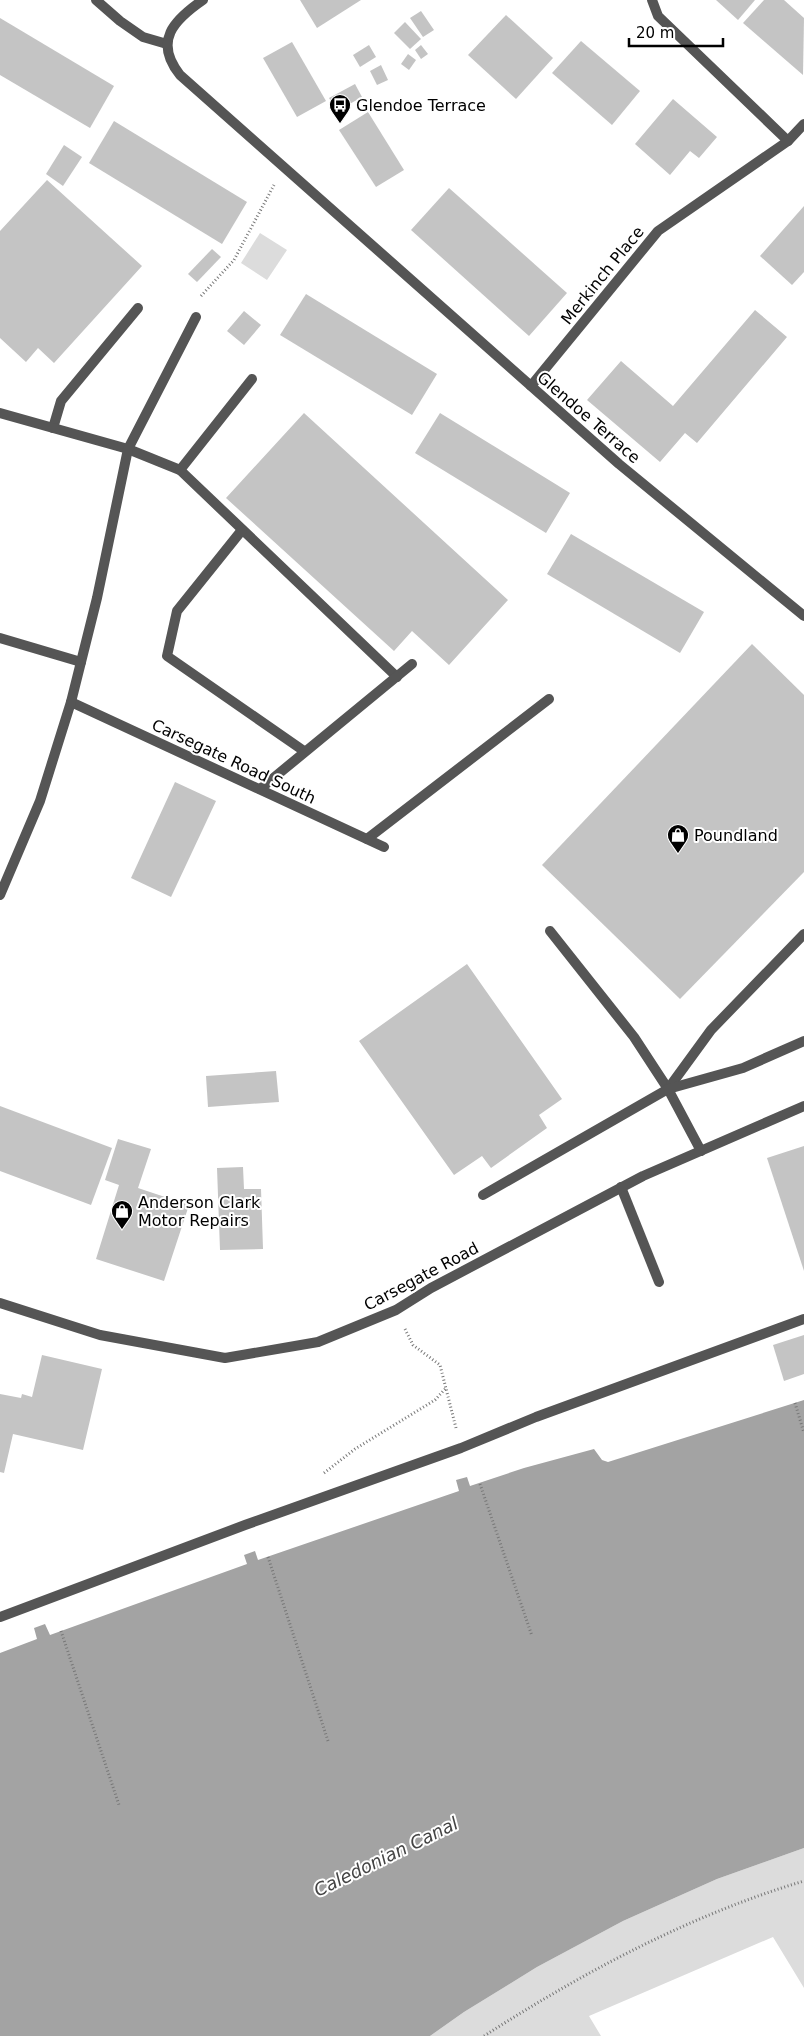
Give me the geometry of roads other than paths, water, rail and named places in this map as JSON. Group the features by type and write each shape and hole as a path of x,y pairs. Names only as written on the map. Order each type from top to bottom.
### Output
{"street":[{"path":"96,0 120,21 143,37 167,44 175,23 203,0"},
{"path":"652,0 658,16 788,142"},
{"name":"Glendoe Terrace","path":"167,44 173,66 180,75 619,464 804,616"},
{"name":"Merkinch Place","path":"531,386 658,231 788,142 804,124"},
{"path":"53,428 61,401 138,308"},
{"path":"0,895 40,801 71,702 97,598 128,449 196,317"},
{"path":"180,470 252,379"},
{"path":"0,413 128,449 180,470 397,676"},
{"path":"242,530 177,611 167,656 304,751"},
{"path":"0,638 81,662"},
{"path":"260,790 304,751 412,664"},
{"path":"367,839 549,699"},
{"name":"Carsegate Road South","path":"71,702 384,847"},
{"path":"550,931 634,1036 668,1089 701,1150"},
{"path":"668,1089 711,1030 804,934"},
{"path":"483,1195 668,1089 743,1068 804,1040"},
{"name":"Carsegate Road","path":"0,1303 100,1335 225,1358 318,1342 396,1310 431,1288 621,1187 804,1106"},
{"path":"621,1187 659,1282"},
{"path":"0,1617 245,1525 461,1448 536,1417 804,1319"}],"water":[{"name":"Caledonian Canal","path":"804,1400 804,1848 717,1879 623,1921 537,1967 464,2012 430,2036 0,2036 0,1653 37,1639 34,1628 45,1624 50,1635 247,1564 244,1555 255,1551 258,1560 459,1491 456,1480 467,1477 470,1486 524,1468 594,1449 602,1460 608,1462"}],"place":[{"name":"Glendoe Terrace","path":"340,124"},
{"name":"Poundland","path":"678,854"},
{"name":"Anderson Clark Motor Repairs","path":"122,1230"}]}
